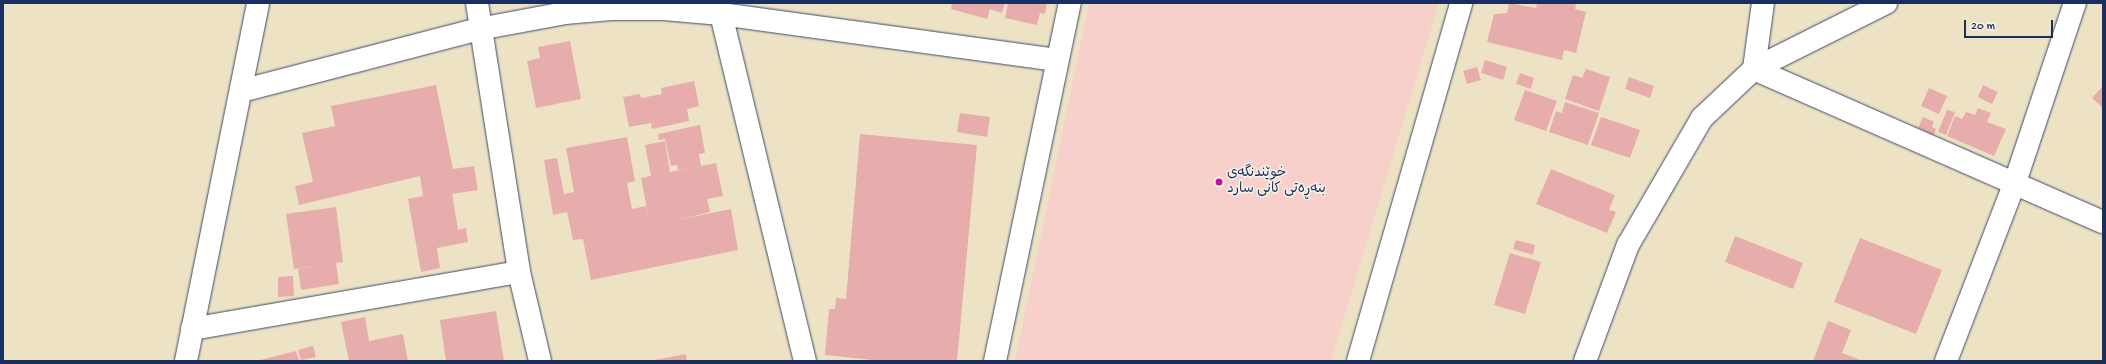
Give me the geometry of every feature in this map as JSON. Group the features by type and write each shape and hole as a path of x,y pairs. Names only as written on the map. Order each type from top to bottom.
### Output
{"street":[{"path":"186,361 258,3"},
{"path":"477,3 520,272 540,361"},
{"path":"995,361 1070,3"},
{"path":"1358,361 1462,3"},
{"path":"1754,69 1763,3"},
{"path":"1585,361 1628,245 1702,118 1754,69 1886,3"},
{"path":"1946,361 2014,185 2075,3"},
{"path":"241,91 480,29 565,13 611,9 664,9 721,14 1057,60"},
{"path":"721,14 805,361"},
{"path":"1754,69 2014,185 2103,222"},
{"path":"192,329 520,272"}],"shaded area":[{"name":"خوێندنگەی بنەڕەتی کانی سارد","path":"1089,3 1439,3 1331,361 1015,361"}],"building":[{"path":"952,3 1005,3 1002,13 990,9 987,19 951,9"},
{"path":"1008,3 1047,3 1045,14 1040,13 1037,25 1005,18"},
{"path":"1509,3 1536,8 1537,3 1569,3 1576,5 1575,9 1586,12 1576,53 1564,50 1562,60 1487,42 1494,14 1507,13"},
{"path":"570,41 581,99 536,108 527,61 540,58 538,47"},
{"path":"1485,60 1507,67 1503,80 1481,73"},
{"path":"1477,67 1481,80 1467,84 1463,71"},
{"path":"1586,69 1610,77 1599,111 1565,99 1573,75 1582,78"},
{"path":"1520,73 1534,78 1531,89 1516,84"},
{"path":"1629,77 1654,86 1650,98 1625,89"},
{"path":"694,81 699,106 687,109 689,121 652,129 651,123 629,127 623,97 640,94 641,98 662,94 661,88"},
{"path":"436,85 453,169 474,166 478,190 452,194 458,230 466,228 468,242 437,248 440,268 421,272 408,199 423,196 420,176 299,205 295,186 313,182 302,133 335,126 331,106"},
{"path":"1983,85 1998,92 1992,104 1978,97"},
{"path":"2103,86 2103,108 2092,98"},
{"path":"1929,88 1947,96 1939,114 1921,106"},
{"path":"1525,90 1557,101 1546,131 1514,120"},
{"path":"1565,102 1599,113 1588,145 1549,132 1556,111 1562,113"},
{"path":"1978,108 1991,113 1987,122 2006,129 1994,156 1947,136 1955,116 1962,119 1966,112 1975,115"},
{"path":"1947,110 1955,112 1946,135 1938,132"},
{"path":"960,113 990,117 987,137 957,132"},
{"path":"1601,117 1640,130 1630,158 1591,145"},
{"path":"1923,117 1934,122 1932,127 1936,129 1934,135 1918,128"},
{"path":"700,125 705,153 699,154 701,166 716,163 723,196 707,199 710,212 677,220 731,209 738,250 591,280 583,239 573,240 567,212 553,215 544,160 557,158 564,194 574,192 566,148 627,137 635,181 627,183 632,209 646,206 649,220 641,178 651,176 645,145 665,141 670,172 690,168 678,170 677,165 671,166 665,139 659,140 658,134"},
{"path":"860,134 977,145 957,361 882,361 825,355 829,309 835,309 836,298 846,299"},
{"path":"1551,169 1615,195 1609,210 1616,212 1607,233 1536,204"},
{"path":"336,207 343,262 336,263 339,284 301,290 298,269 316,266 294,269 286,214"},
{"path":"1735,236 1803,263 1793,289 1725,262"},
{"path":"1860,238 1942,270 1916,334 1834,302"},
{"path":"1516,240 1535,245 1533,255 1513,249"},
{"path":"1510,253 1541,262 1525,314 1494,305"},
{"path":"293,276 294,296 278,297 278,277"},
{"path":"496,311 504,361 446,361 440,320"},
{"path":"365,317 369,341 403,334 408,361 349,361 341,322"},
{"path":"1828,321 1851,330 1842,353 1863,361 1813,361"},
{"path":"313,346 316,357 301,360 298,350"},
{"path":"296,351 299,361 260,361 260,360"},
{"path":"686,354 687,361 654,361 654,360"}],"place":[{"name":"خوێندنگەی بنەڕەتی کانی سارد","path":"1219,182"}]}
